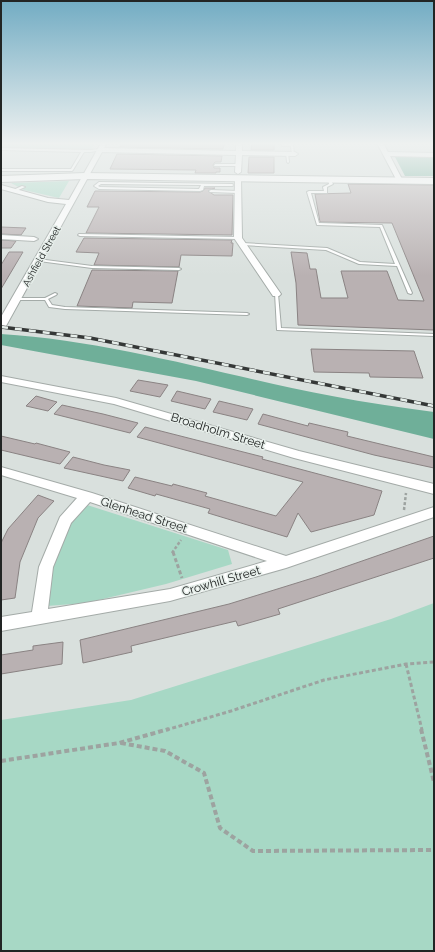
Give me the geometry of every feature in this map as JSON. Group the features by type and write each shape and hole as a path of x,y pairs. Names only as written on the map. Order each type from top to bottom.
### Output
{"street":[{"path":"4,187 48,200 71,202"},
{"name":"Ashfield Street","path":"1,326 79,187"},
{"path":"237,187 241,241 276,294"},
{"path":"1,237 34,239"},
{"name":"Broadholm Street","path":"1,379 116,401 298,455 434,489"},
{"name":"Glenhead Street","path":"1,471 87,496 286,562"},
{"path":"40,618 46,567 65,521 87,496"},
{"name":"Crowhill Street","path":"1,624 186,590 286,562 434,512"}],"lane":[{"path":"13,191 21,187"},
{"path":"98,187 200,190 202,187"},
{"path":"325,187 326,192 309,192 318,224 381,226 410,292"},
{"path":"211,191 238,192"},
{"path":"80,235 241,241 327,250 359,263 398,265"},
{"path":"39,260 92,267 179,268"},
{"path":"17,299 46,300 55,294"},
{"path":"276,294 280,329 434,335"},
{"path":"46,300 51,306 65,308 247,314"}],"path":[{"path":"402,523 407,482"},
{"path":"186,590 172,553 187,530"},
{"path":"1,761 119,743 231,711 324,680 406,664 434,662"},
{"path":"406,664 434,782"},
{"path":"119,743 165,751 204,773 220,828 253,851 434,850"}],"green space":[{"path":"19,187 65,187 59,198 24,190"},
{"path":"1,334 43,338 126,351 291,388 383,405 434,412 434,439 196,381 1,345"},
{"path":"84,504 228,550 232,564 166,584 86,603 47,606 49,569 66,529"},
{"path":"434,603 434,951 1,951 1,720 131,700 391,619"}],"building":[{"path":"349,187 434,187 434,330 298,325 296,283 291,252 307,253 310,269 316,269 321,298 348,298 341,271 387,271 398,300 424,301 392,223 320,222 315,194 351,193"},
{"path":"205,188 215,188 208,191 214,195 233,195 232,235 86,233 99,207 87,207 95,191 200,192"},
{"path":"1,227 26,228 21,235 1,234"},
{"path":"84,238 232,240 232,256 181,255 179,267 94,265 99,253 76,252"},
{"path":"1,240 16,241 11,248 1,248"},
{"path":"9,252 23,252 1,289 1,265"},
{"path":"92,270 178,271 172,303 133,302 132,308 77,306"},
{"path":"311,349 414,351 423,378 370,377 369,373 314,372"},
{"path":"138,380 168,385 160,397 130,391"},
{"path":"177,391 211,399 205,409 171,401"},
{"path":"36,396 57,402 48,411 26,406"},
{"path":"219,401 253,409 247,420 213,412"},
{"path":"62,405 138,423 130,433 54,414"},
{"path":"263,414 308,426 309,423 348,432 347,436 434,457 434,468 374,455 258,424"},
{"path":"145,427 263,457 262,459 382,491 374,515 311,532 298,513 287,537 208,513 210,509 128,488 135,477 172,486 173,484 207,493 205,496 276,516 303,482 137,437"},
{"path":"1,436 70,452 60,464 1,450"},
{"path":"73,457 130,470 123,481 64,468"},
{"path":"38,495 54,501 38,518 20,562 15,598 1,600 1,543 8,529"},
{"path":"434,536 434,558 278,609 280,614 238,626 236,621 131,646 132,652 83,663 80,640 229,604 316,577"},
{"path":"63,642 62,664 1,674 1,655 33,650 33,646"}],"railway":[{"path":"1,327 90,338 434,406"}]}
